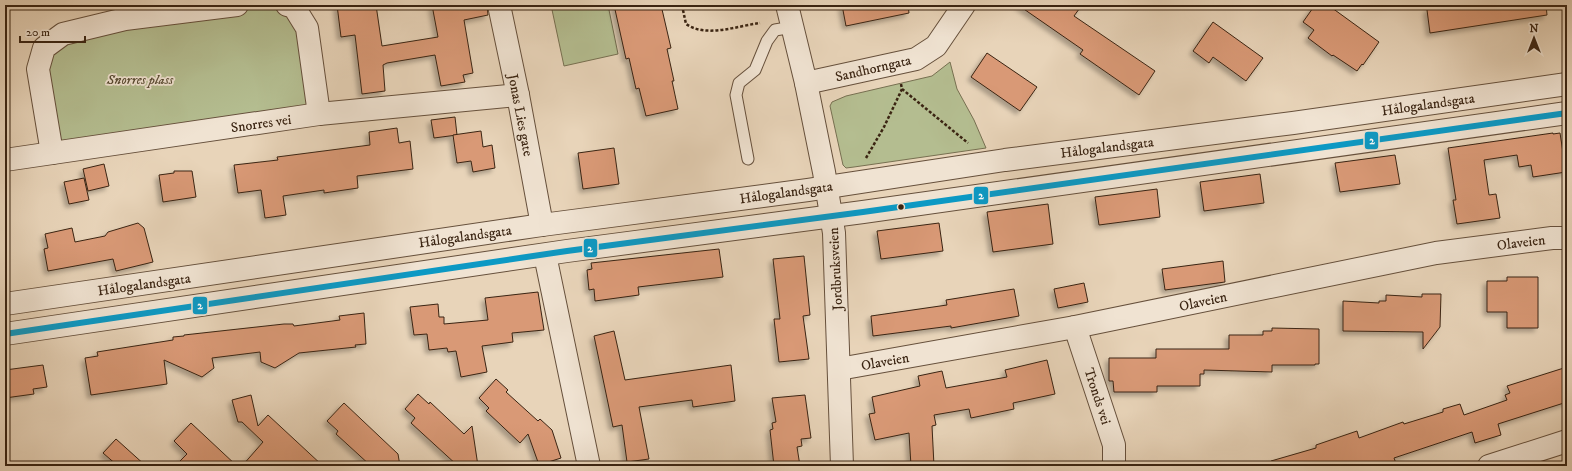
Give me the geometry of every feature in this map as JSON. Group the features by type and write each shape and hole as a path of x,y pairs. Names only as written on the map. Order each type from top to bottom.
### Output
{"street":[{"path":"52,153 38,69 44,48 63,34 123,12 237,5"},
{"path":"286,5 294,7 308,28 319,114"},
{"name":"Jonas Lies gate","path":"498,5 518,95 542,225"},
{"name":"Jordbruksveien","path":"787,5 784,29 806,83 835,240 842,466"},
{"name":"Sandhorngata","path":"806,83 916,59 936,46 964,5"},
{"name":"Hålogalandsgata","path":"5,304 542,225 826,187 1005,160 1293,123 1567,84"},
{"name":"Snorres vei","path":"5,160 319,114 518,95"},
{"name":"Hålogalandsgata","path":"5,334 545,254 831,216 1567,113"},
{"name":"Olaveien","path":"840,369 1075,327 1436,253 1552,238 1567,238"},
{"path":"545,254 588,466"},
{"name":"Tronds vei","path":"1075,327 1114,445 1114,466"},
{"path":"1489,466 1567,441"}],"lane":[{"path":"748,159 736,95 739,83 755,70 766,41 784,29"}],"path":[{"path":"683,10 686,24 693,29 708,32 761,23 784,29"},
{"path":"900,81 902,89 971,145"},
{"path":"864,163 884,127 902,89"}],"green space":[{"name":"Snorres plass","path":"237,5 287,5 294,7 319,114 52,153 44,48"},
{"path":"551,5 608,5 618,54 564,66"},
{"path":"950,62 957,89 974,120 986,148 846,168 843,165 830,106 832,102 846,96 932,76"}],"building":[{"path":"337,5 376,5 382,46 438,37 432,5 487,5 488,15 464,20 473,73 463,75 465,82 441,86 435,55 387,63 383,65 385,91 362,94 355,35 341,37"},
{"path":"614,5 661,5 671,48 667,49 678,109 646,116 639,88 636,89 629,58 626,59"},
{"path":"842,5 908,5 909,13 846,26"},
{"path":"1018,5 1082,5 1074,16 1155,71 1139,95 1080,54 1083,50"},
{"path":"1315,5 1328,5 1379,42 1357,71 1333,55 1332,56 1308,38 1314,30 1303,22"},
{"path":"1433,5 1546,5 1547,15 1430,33 1427,10"},
{"path":"1213,22 1263,58 1246,81 1213,57 1209,63 1193,51"},
{"path":"987,53 1037,87 1020,111 971,77"},
{"path":"455,117 457,135 434,138 431,120"},
{"path":"397,128 399,143 410,141 413,169 357,176 358,188 324,193 324,190 283,196 286,215 265,218 261,190 238,193 234,165 278,160 277,157 370,145 369,132"},
{"path":"481,131 483,147 492,145 495,168 473,172 471,161 457,163 453,135"},
{"path":"1560,133 1566,172 1533,177 1531,165 1519,167 1517,155 1484,160 1489,195 1496,194 1500,218 1457,224 1453,200 1456,200 1448,148"},
{"path":"614,148 619,184 583,189 578,153"},
{"path":"1395,155 1400,184 1340,192 1335,163"},
{"path":"104,164 109,186 88,191 83,169"},
{"path":"174,171 192,171 196,197 163,202 159,175 174,173"},
{"path":"1260,174 1264,203 1204,211 1200,182"},
{"path":"84,178 89,200 69,204 64,182"},
{"path":"1157,189 1160,217 1099,225 1095,197"},
{"path":"1048,204 1053,244 993,252 987,212"},
{"path":"138,223 144,228 153,262 116,271 113,259 48,271 44,249 48,248 45,234 72,228 75,242 105,236 108,232"},
{"path":"939,223 943,251 881,259 877,231"},
{"path":"719,249 723,277 638,287 639,295 595,301 594,289 589,290 587,270 592,269 591,263"},
{"path":"804,256 810,315 803,316 809,359 779,362 774,319 780,319 773,259"},
{"path":"1223,261 1225,282 1165,290 1162,269"},
{"path":"1507,277 1538,277 1538,328 1507,328 1507,312 1487,312 1487,281 1507,281"},
{"path":"1084,283 1088,302 1058,308 1054,289"},
{"path":"1014,289 1019,316 951,328 951,326 873,336 871,316 947,305 946,300"},
{"path":"538,292 544,330 512,333 513,342 482,346 487,372 461,377 456,351 448,352 447,348 429,350 427,334 414,335 410,307 438,304 439,317 444,317 444,324 488,320 485,298"},
{"path":"1422,294 1441,294 1440,327 1423,349 1423,332 1343,331 1343,301 1379,303 1379,301 1386,301 1386,295 1422,297"},
{"path":"364,313 366,344 355,345 356,347 299,353 275,368 261,362 260,352 212,358 214,368 202,377 164,360 167,384 91,395 85,358 98,356 97,352 173,340 173,337 184,335 284,324 293,324 294,326 340,320 339,316"},
{"path":"1272,328 1319,329 1319,364 1272,365 1272,372 1204,370 1204,374 1200,374 1200,386 1157,386 1157,392 1114,392 1113,381 1109,381 1109,358 1156,358 1156,349 1229,349 1229,335 1263,335 1263,331 1272,331"},
{"path":"614,331 625,380 731,365 735,401 693,407 692,400 639,407 649,459 627,462 622,425 613,427 594,336"},
{"path":"1047,360 1055,394 1013,403 1014,409 971,418 969,409 934,415 936,425 932,426 934,466 911,466 909,433 875,440 869,414 875,413 872,397 920,386 918,376 942,371 946,388 1007,377 1005,370"},
{"path":"43,365 47,387 33,389 34,394 5,398 5,370"},
{"path":"1567,367 1567,402 1498,424 1501,435 1475,443 1472,432 1394,458 1397,466 1272,466 1271,461 1316,448 1316,445 1357,431 1359,438 1403,422 1404,424 1443,412 1443,409 1460,404 1464,415 1507,400 1505,395 1510,393 1507,386"},
{"path":"496,379 508,390 506,392 538,421 540,419 552,430 561,458 539,465 528,434 520,443 486,411 489,408 479,398"},
{"path":"418,394 429,404 430,402 464,434 472,426 478,466 458,466 411,423 415,418 405,409"},
{"path":"251,395 258,426 268,415 323,466 242,466 263,442 242,422 238,422 232,400"},
{"path":"805,395 811,438 801,439 802,446 797,447 800,466 774,466 770,430 773,429 772,423 776,422 772,398"},
{"path":"344,403 398,454 400,466 371,466 336,434 338,431 327,421"},
{"path":"191,423 237,466 175,466 187,454 174,441"},
{"path":"116,439 146,466 118,466 103,453"}],"transit line":[{"name":"2","path":"5,334 567,251 863,212 1567,113"}]}
